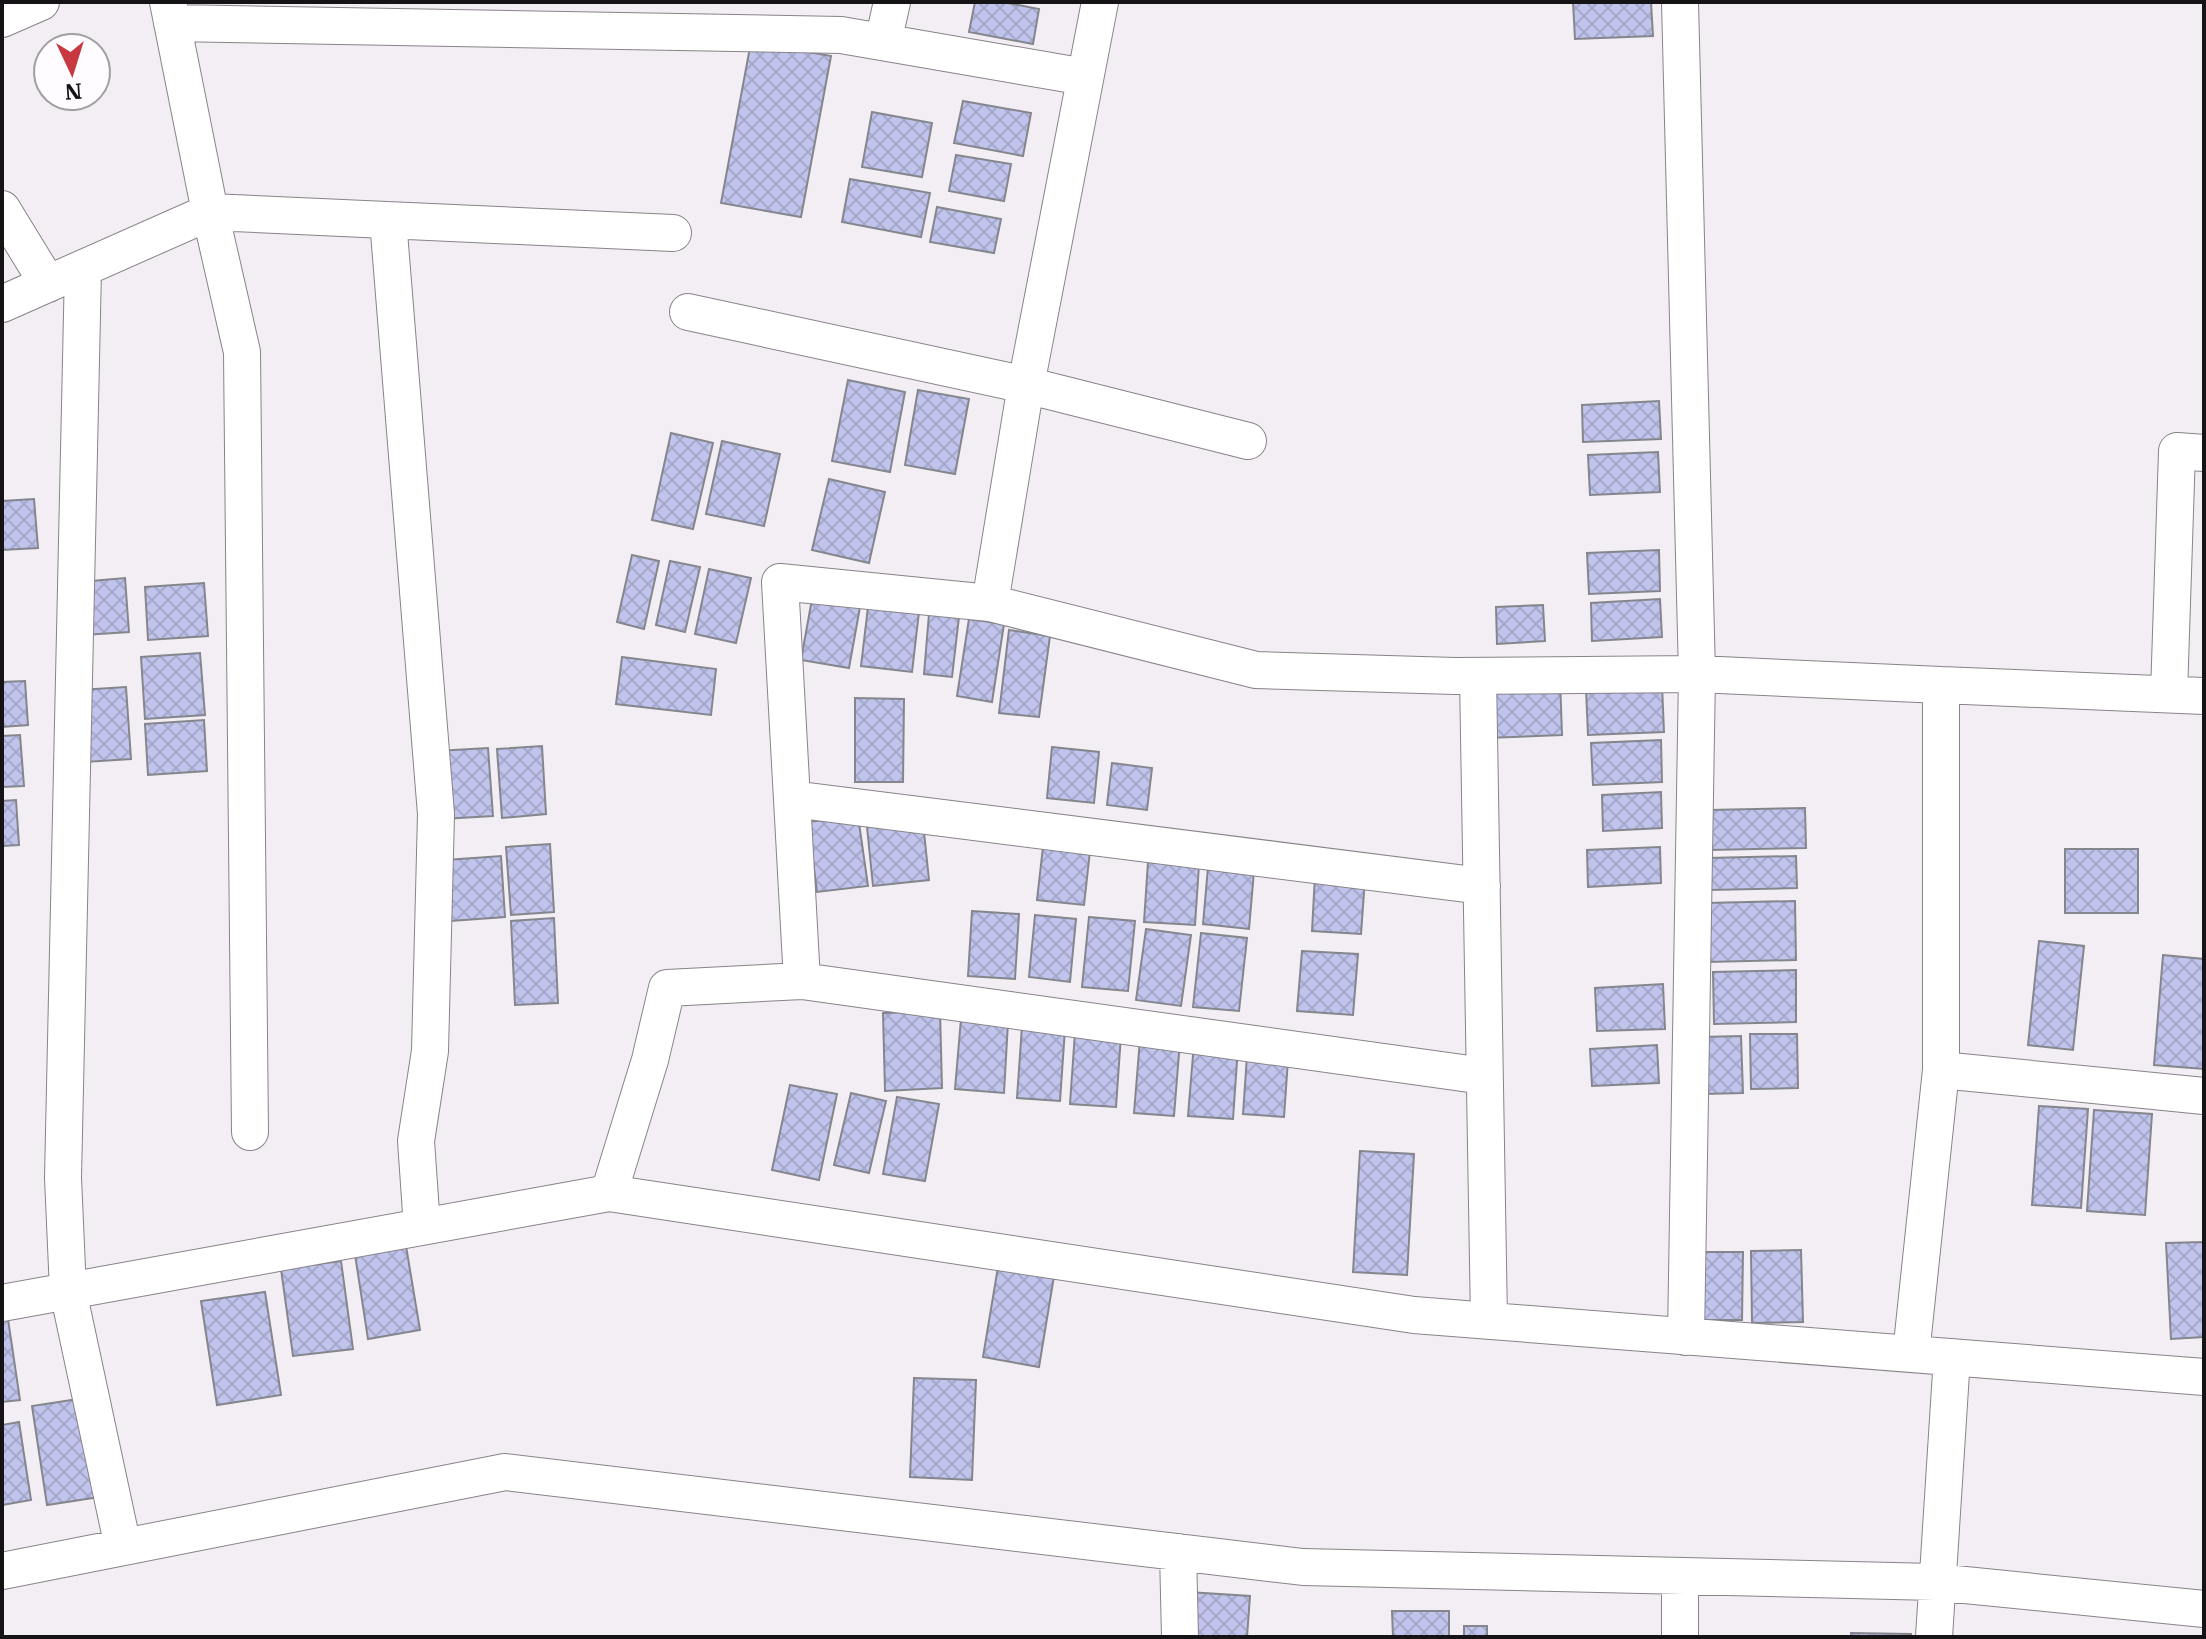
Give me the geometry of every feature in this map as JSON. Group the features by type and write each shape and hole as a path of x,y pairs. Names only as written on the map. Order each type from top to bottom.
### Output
{"street":[{"path":"2,19 41,2"},
{"path":"883,42 892,2"},
{"path":"990,603 1026,385 1100,2"},
{"path":"1680,2 1697,674 1686,1337"},
{"path":"250,1132 242,352 170,12 841,35 1085,77"},
{"path":"2,209 48,284"},
{"path":"2,304 210,212 673,233"},
{"path":"388,220 436,814 430,1051 416,1141 422,1227"},
{"path":"83,269 63,1178 68,1291 123,1547"},
{"path":"688,312 1026,385 1248,441"},
{"path":"2169,694 2177,451 2204,453"},
{"path":"802,981 780,582 990,603 1256,670 1478,676 1697,674 2204,696"},
{"path":"1478,676 1489,1321"},
{"path":"1911,1354 1941,1070 1941,685"},
{"path":"792,799 1482,886"},
{"path":"609,1193 650,1060 667,988 802,981 1484,1076"},
{"path":"1941,1070 2204,1096"},
{"path":"2,1303 609,1193 1414,1315 2204,1377"},
{"path":"1934,1637 1935,1582 1952,1357"},
{"path":"2,1571 505,1472 1303,1567 1935,1582 2204,1609"},
{"path":"1178,1552 1180,1637"},
{"path":"1680,1577 1680,1637"}],"building":[{"path":"975,2 1003,2 1039,9 1033,44 969,32"},
{"path":"1573,2 1651,2 1653,36 1575,39"},
{"path":"751,42 831,56 801,217 721,203"},
{"path":"963,101 1031,113 1023,156 954,143"},
{"path":"872,112 932,123 922,177 862,167"},
{"path":"956,155 1011,164 1004,201 949,191"},
{"path":"850,179 930,193 921,237 842,222"},
{"path":"937,207 1001,219 994,253 930,242"},
{"path":"848,380 905,392 890,472 832,461"},
{"path":"918,390 969,399 955,474 905,465"},
{"path":"1659,401 1661,439 1583,442 1582,405"},
{"path":"671,433 713,443 693,529 652,520"},
{"path":"722,441 780,454 764,526 706,514"},
{"path":"1658,452 1660,492 1590,495 1588,455"},
{"path":"829,479 885,492 869,563 812,550"},
{"path":"34,499 38,548 2,550 2,501"},
{"path":"1659,550 1660,591 1589,594 1587,553"},
{"path":"632,555 659,561 644,629 617,622"},
{"path":"670,561 700,567 685,632 656,625"},
{"path":"709,569 751,578 736,643 695,634"},
{"path":"125,578 129,632 84,635 80,582"},
{"path":"204,583 208,636 148,640 145,587"},
{"path":"812,599 860,607 849,668 801,660"},
{"path":"1660,599 1662,637 1592,641 1591,603"},
{"path":"1543,605 1545,641 1497,644 1496,607"},
{"path":"868,607 919,612 912,672 861,666"},
{"path":"929,614 959,617 952,677 924,674"},
{"path":"969,619 1004,624 992,702 957,696"},
{"path":"1009,630 1050,636 1039,717 999,713"},
{"path":"200,653 205,715 145,719 141,657"},
{"path":"622,657 716,669 711,715 616,704"},
{"path":"1560,678 1562,735 1487,738 1484,681"},
{"path":"25,681 28,725 2,727 2,682"},
{"path":"1662,685 1664,732 1588,735 1586,689"},
{"path":"126,687 131,759 85,762 80,690"},
{"path":"855,698 904,699 903,782 855,782"},
{"path":"204,720 207,771 148,775 145,724"},
{"path":"20,735 24,786 2,787 2,736"},
{"path":"1661,740 1662,782 1593,785 1591,743"},
{"path":"542,746 546,814 502,818 497,749"},
{"path":"1052,747 1099,752 1094,803 1047,798"},
{"path":"488,748 493,816 442,819 437,751"},
{"path":"1112,763 1152,768 1147,810 1107,805"},
{"path":"1661,792 1662,828 1603,831 1602,795"},
{"path":"16,800 19,845 2,846 2,801"},
{"path":"1805,808 1806,848 1709,850 1709,810"},
{"path":"858,816 868,886 817,892 808,822"},
{"path":"923,822 929,880 873,886 867,827"},
{"path":"1044,838 1091,842 1084,905 1037,900"},
{"path":"550,844 554,912 511,915 506,847"},
{"path":"1660,847 1661,883 1588,887 1587,850"},
{"path":"2065,849 2138,849 2138,913 2065,913"},
{"path":"501,856 505,917 437,922 432,861"},
{"path":"1796,856 1797,888 1709,890 1708,858"},
{"path":"1148,862 1199,865 1195,925 1144,922"},
{"path":"1208,867 1254,871 1249,929 1203,924"},
{"path":"1315,875 1365,879 1361,934 1312,931"},
{"path":"1795,901 1796,960 1707,962 1706,903"},
{"path":"972,911 1019,914 1015,979 968,976"},
{"path":"1035,915 1076,919 1070,982 1029,977"},
{"path":"1089,917 1135,921 1128,991 1082,987"},
{"path":"554,918 558,1003 515,1005 511,921"},
{"path":"1146,929 1191,935 1181,1006 1136,1000"},
{"path":"1201,933 1247,938 1239,1011 1193,1007"},
{"path":"2039,941 2084,946 2073,1050 2028,1045"},
{"path":"1302,951 1358,954 1353,1015 1297,1011"},
{"path":"2163,955 2204,959 2204,1069 2154,1065"},
{"path":"1796,970 1796,1022 1714,1024 1713,972"},
{"path":"1663,984 1665,1029 1597,1031 1595,988"},
{"path":"940,1011 942,1088 885,1091 883,1013"},
{"path":"961,1019 1008,1022 1004,1093 955,1089"},
{"path":"1022,1026 1065,1029 1060,1101 1017,1098"},
{"path":"1075,1032 1121,1035 1116,1107 1070,1104"},
{"path":"1750,1034 1797,1034 1798,1088 1751,1089"},
{"path":"1741,1036 1743,1093 1703,1094 1701,1037"},
{"path":"1140,1039 1180,1041 1174,1116 1134,1113"},
{"path":"1194,1043 1238,1047 1233,1119 1188,1116"},
{"path":"1657,1045 1659,1083 1592,1086 1590,1049"},
{"path":"1247,1056 1288,1060 1284,1117 1243,1114"},
{"path":"790,1085 837,1094 819,1180 772,1170"},
{"path":"851,1093 886,1101 869,1173 834,1165"},
{"path":"897,1097 939,1104 925,1181 883,1174"},
{"path":"2039,1106 2088,1109 2081,1208 2032,1205"},
{"path":"2094,1110 2152,1114 2145,1215 2087,1211"},
{"path":"1360,1151 1414,1154 1407,1275 1353,1272"},
{"path":"405,1240 420,1330 368,1339 354,1248"},
{"path":"2204,1242 2204,1337 2171,1339 2166,1243"},
{"path":"1801,1250 1803,1322 1752,1323 1751,1251"},
{"path":"1701,1252 1743,1252 1742,1320 1700,1320"},
{"path":"341,1261 353,1349 293,1356 281,1269"},
{"path":"999,1261 1055,1270 1039,1367 983,1357"},
{"path":"265,1292 281,1395 217,1405 201,1301"},
{"path":"2,1319 8,1319 20,1400 2,1402"},
{"path":"914,1378 976,1380 972,1480 910,1477"},
{"path":"85,1398 100,1497 47,1505 32,1406"},
{"path":"19,1422 31,1500 2,1505 2,1425"},
{"path":"1188,1592 1250,1596 1247,1637 1184,1637"},
{"path":"1392,1611 1449,1611 1449,1637 1393,1637"},
{"path":"1464,1626 1487,1626 1487,1637 1464,1637"},
{"path":"1851,1633 1911,1634 1911,1637 1851,1637"}]}
